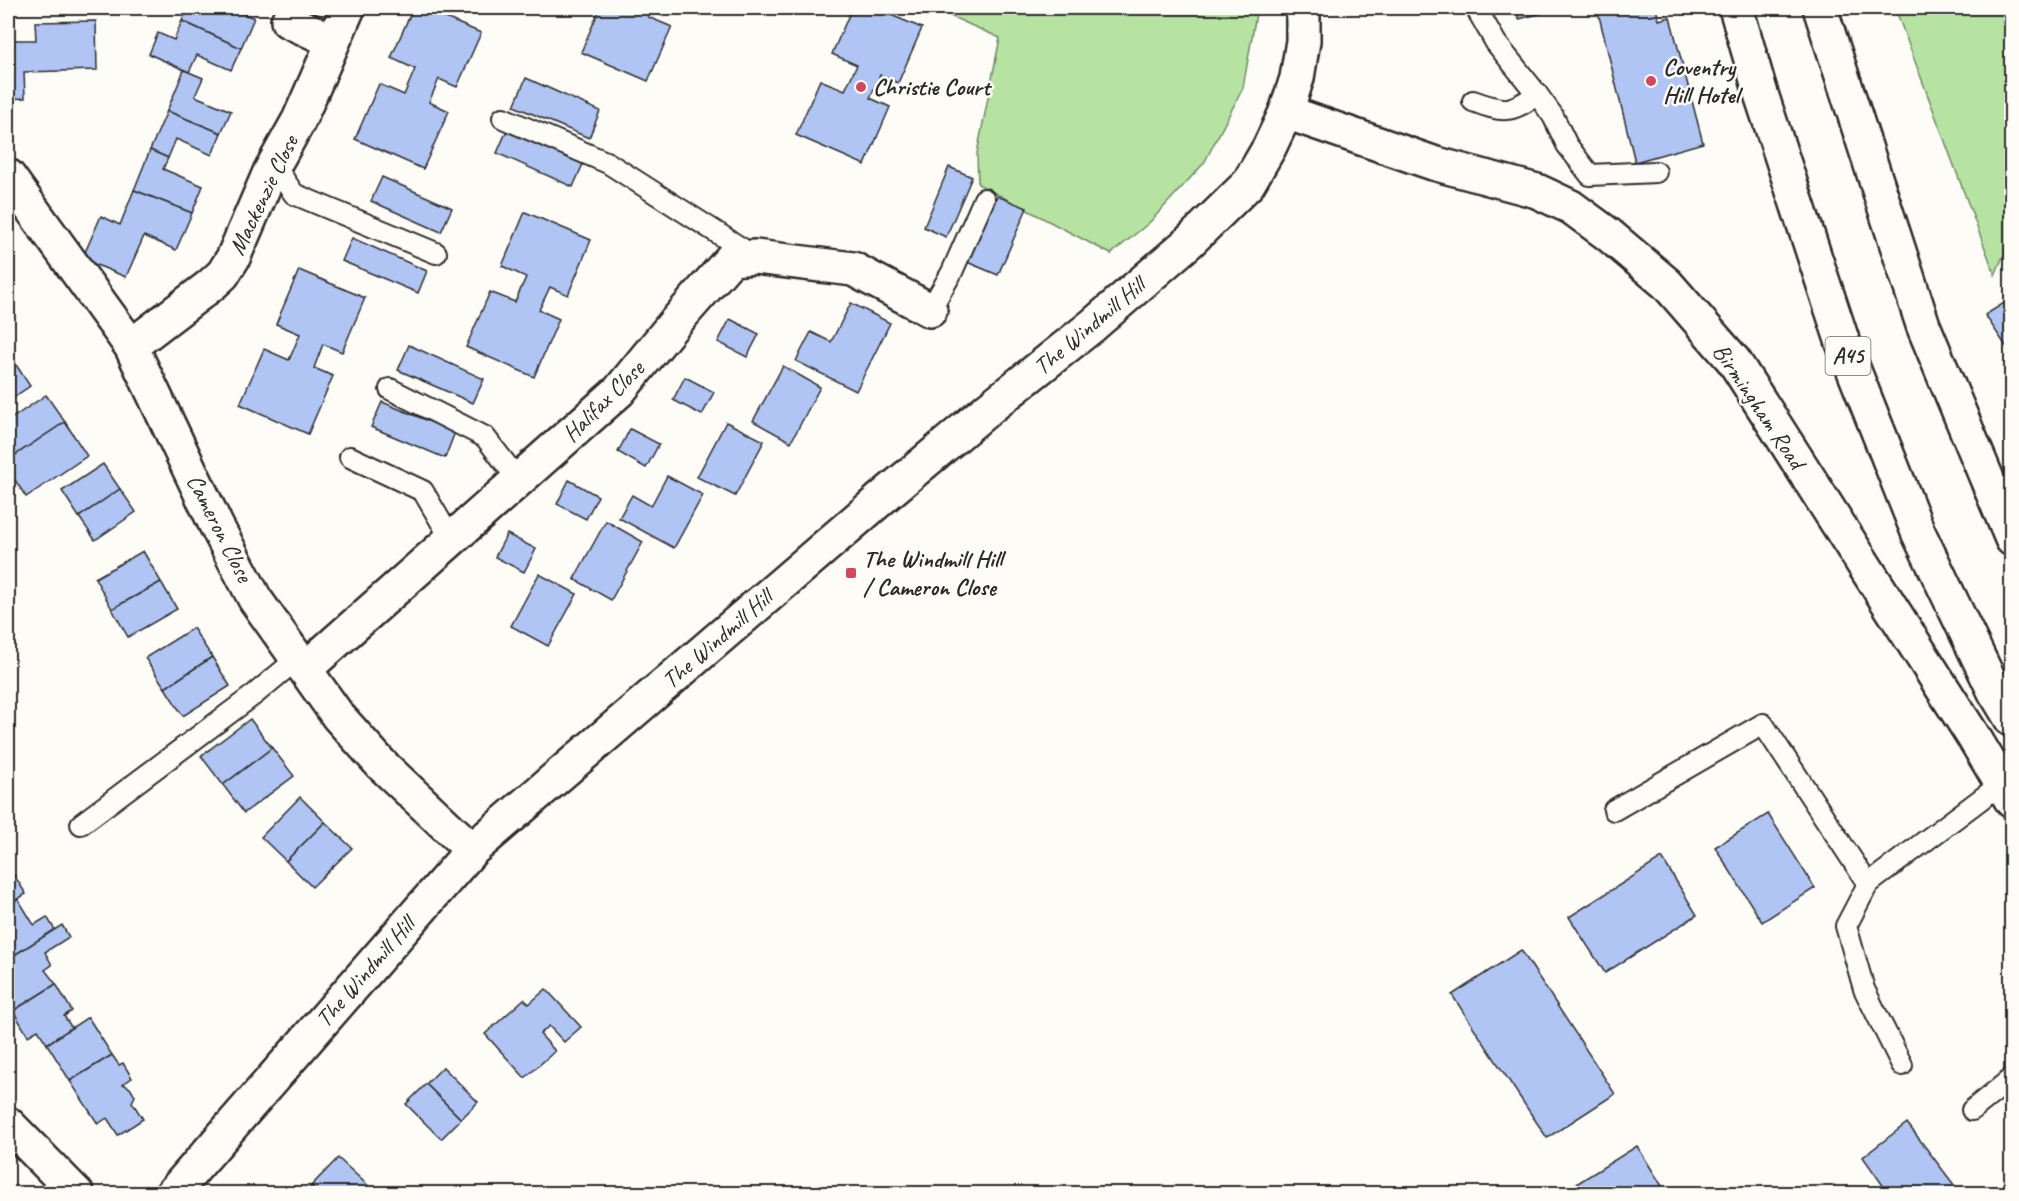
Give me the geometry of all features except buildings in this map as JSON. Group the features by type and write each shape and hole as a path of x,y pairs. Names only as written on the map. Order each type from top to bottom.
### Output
{"main road":[{"name":"Mackenzie Close","path":"131,346 212,285 233,258 274,165 299,120 348,8"},
{"path":"1286,112 1297,78 1303,41 1303,8"},
{"name":"A45","path":"1736,8 1765,105 1843,343 1918,532 1995,692 2012,720"},
{"path":"1820,8 1923,324 2012,539"},
{"path":"288,21 333,41"},
{"name":"Birmingham Road","path":"1286,112 1433,163 1537,191 1571,207 1609,235 1667,284 1734,361 1975,739 2006,792"},
{"name":"The Windmill Hill","path":"172,1194 472,850 884,497 988,409 1092,326 1189,242 1248,184 1286,112"},
{"name":"Cameron Close","path":"8,176 131,346 216,525 255,599 339,716 381,764 472,850"},
{"name":"Halifax Close","path":"301,664 519,481 619,391 731,259 755,256 853,269 930,310"},
{"path":"8,1124 77,1194"}],"lane":[{"path":"1476,8 1496,44 1553,116 1567,145 1590,175 1656,172"},
{"path":"1473,101 1497,110 1520,106 1537,94"},
{"path":"503,118 608,163 755,256"},
{"path":"274,165 294,194 436,253"},
{"path":"930,310 952,272 984,199"},
{"path":"390,389 485,437 519,481"},
{"path":"350,457 423,491 451,539"},
{"path":"81,824 255,694 301,664"},
{"path":"1614,810 1763,724 1868,884"},
{"path":"1902,1065 1864,989 1846,926 1868,884 2006,792"},
{"path":"1972,1110 2012,1078"}],"green space":[{"path":"932,8 1257,8 1243,88 1204,163 1150,222 1111,254 978,184 977,153 1000,38"},
{"path":"1895,8 2011,8 2011,238 1995,275"}],"place":[{"name":"Coventry Hill Hotel","path":"1651,81"},
{"name":"Christie Court","path":"861,87"},
{"name":"The Windmill Hill / Cameron Close","path":"851,573"}]}
